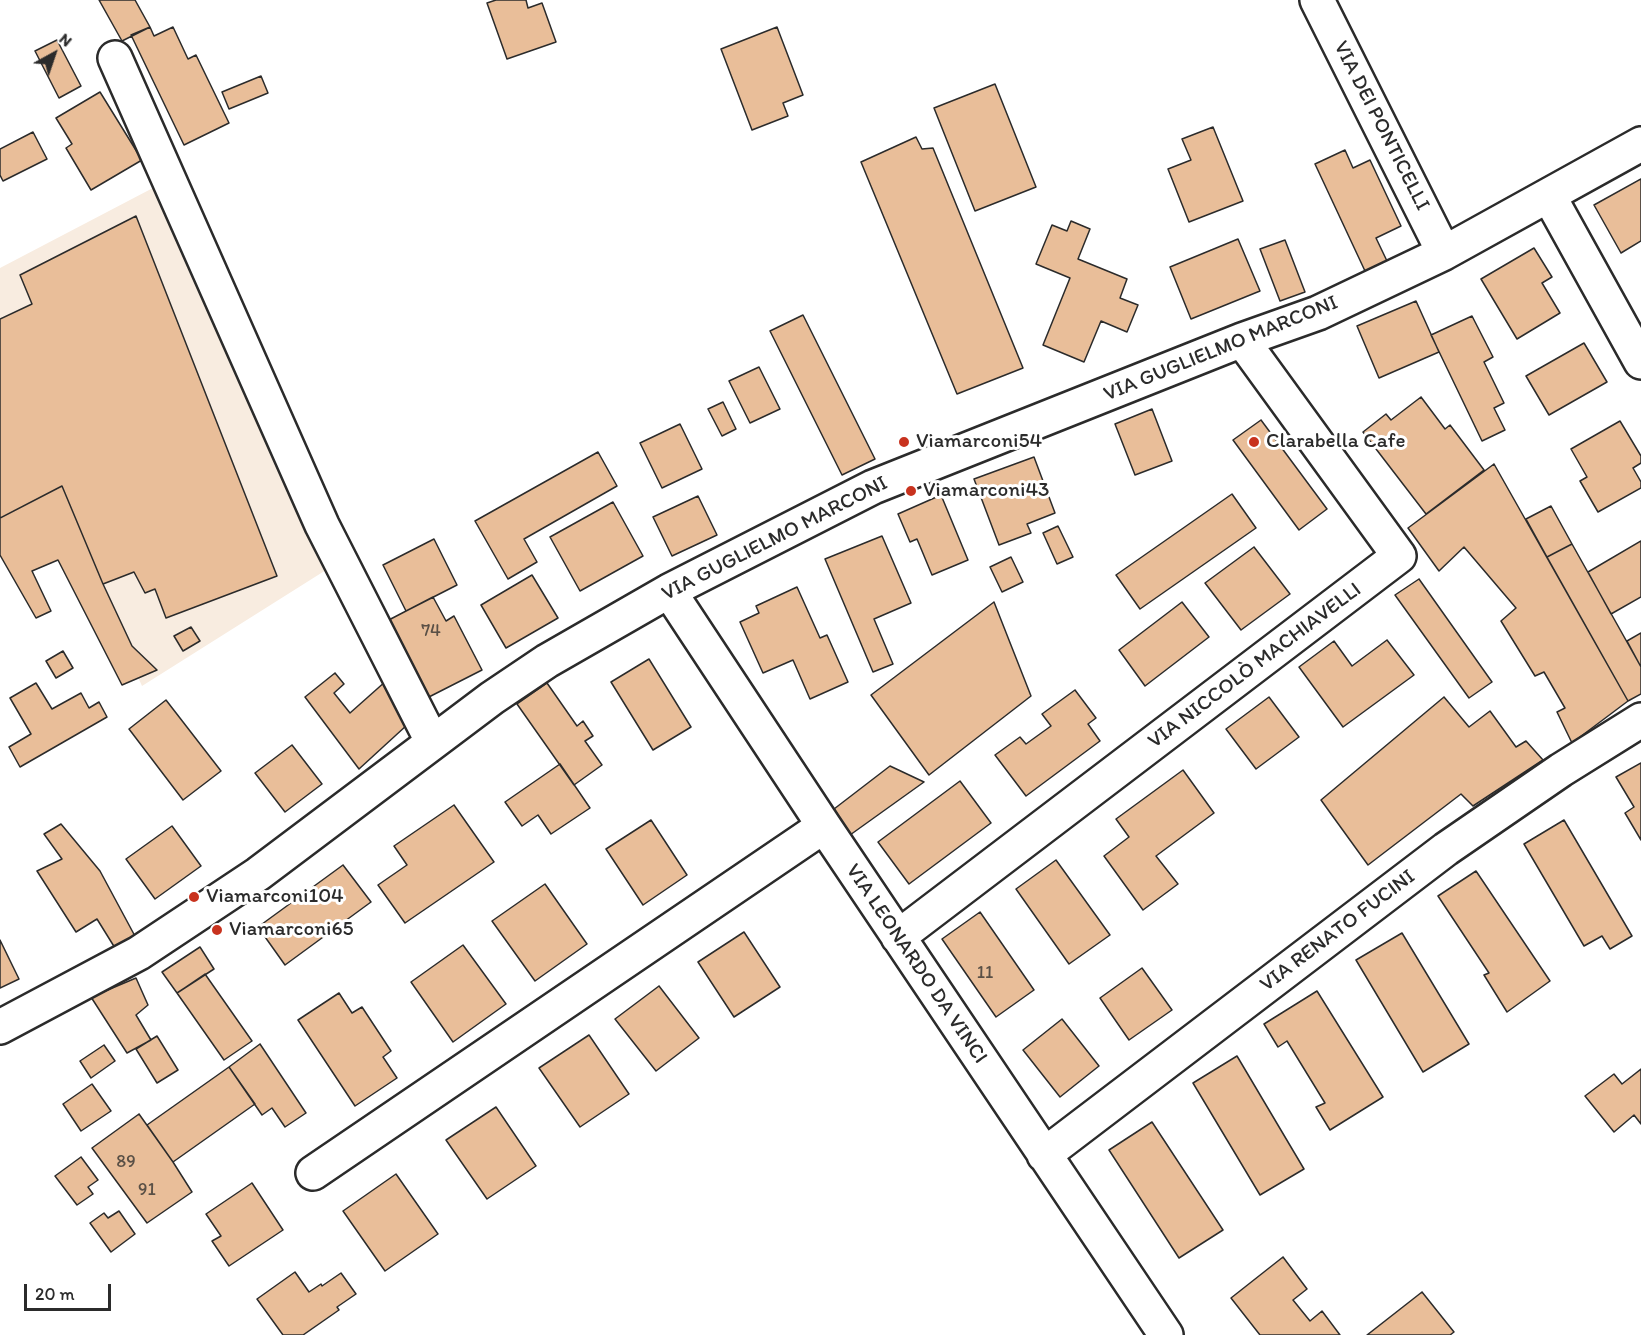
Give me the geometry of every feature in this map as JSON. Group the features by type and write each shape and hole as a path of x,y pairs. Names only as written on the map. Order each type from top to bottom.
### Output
{"street":[{"name":"VIA DEI PONTICELLI","path":"1317,0 1444,253"},
{"path":"115,58 322,525 432,741"},
{"name":"VIA GUGLIELMO MARCONI","path":"0,1027 139,953 258,874 432,741 547,661 669,591 873,487 1242,340 1318,313 1444,253 1641,144"},
{"path":"1549,196 1641,362"},
{"name":"VIA NICCOLÒ MACHIAVELLI","path":"898,937 1399,556 1242,340"},
{"name":"VIA LEONARDO DA VINCI","path":"669,591 1166,1335"},
{"name":"VIA RENATO FUCINI","path":"1044,1155 1446,849 1561,770 1641,720"},
{"path":"313,1173 824,826"}],"shaded area":[{"path":"172,178 353,553 142,686 57,497 0,528 0,268"}],"building":[{"path":"99,0 135,0 150,27 122,41"},
{"path":"496,0 526,0 528,8 542,3 556,42 507,59 487,3"},
{"path":"150,27 154,36 173,27 188,59 196,55 229,123 184,145 131,35"},
{"path":"777,27 803,95 783,103 788,116 752,130 721,49"},
{"path":"57,40 81,86 59,98 35,51"},
{"path":"261,76 268,93 229,109 222,92"},
{"path":"995,84 1036,187 975,211 934,108"},
{"path":"100,92 142,160 91,190 66,148 72,144 56,118"},
{"path":"1213,127 1243,201 1189,222 1168,169 1191,160 1182,139"},
{"path":"33,132 47,159 3,181 0,175 0,149"},
{"path":"916,137 922,149 933,148 1023,368 957,394 861,162"},
{"path":"1345,150 1353,168 1370,160 1401,226 1376,238 1387,261 1365,271 1315,164"},
{"path":"1641,179 1641,241 1621,253 1594,205"},
{"path":"136,216 277,576 166,618 155,589 145,593 134,572 103,584 62,486 0,518 0,319 32,304 20,275"},
{"path":"1071,221 1090,229 1078,259 1127,279 1120,298 1138,305 1127,332 1101,321 1084,362 1043,345 1070,278 1036,264 1052,225 1067,231"},
{"path":"1238,239 1260,291 1191,319 1170,267"},
{"path":"1285,240 1305,292 1280,301 1260,249"},
{"path":"1534,248 1552,277 1542,283 1560,313 1517,339 1481,279"},
{"path":"1416,301 1439,352 1379,378 1357,326"},
{"path":"803,315 875,459 842,475 770,331"},
{"path":"1472,316 1493,357 1484,362 1504,403 1494,408 1505,430 1482,441 1431,335"},
{"path":"1584,343 1607,382 1549,415 1526,376"},
{"path":"759,367 780,409 750,423 729,381"},
{"path":"1421,397 1445,429 1450,425 1484,470 1426,514 1363,432 1386,414 1391,420"},
{"path":"723,402 736,429 722,436 708,409"},
{"path":"1152,409 1172,461 1135,475 1115,424"},
{"path":"1261,420 1327,509 1299,530 1233,440"},
{"path":"1620,421 1641,456 1641,463 1633,468 1641,482 1641,488 1598,512 1580,481 1587,477 1571,449"},
{"path":"680,424 702,469 662,488 640,443"},
{"path":"598,452 617,486 524,539 537,562 508,579 475,521"},
{"path":"1034,457 1055,513 1027,524 1031,533 999,545 974,479"},
{"path":"1494,464 1628,701 1572,743 1557,712 1565,708 1544,672 1535,676 1501,621 1516,608 1464,547 1439,571 1408,528"},
{"path":"62,486 132,646 157,670 122,685 58,560 32,571 51,611 36,618 0,555 0,518"},
{"path":"1232,494 1256,528 1140,609 1116,575"},
{"path":"941,495 968,560 932,575 917,539 910,542 898,514"},
{"path":"698,496 717,535 672,556 653,517"},
{"path":"613,502 643,556 580,591 550,537"},
{"path":"1551,506 1572,544 1547,557 1526,519"},
{"path":"1058,526 1073,557 1057,564 1043,533"},
{"path":"882,536 911,603 874,619 893,664 873,672 825,559"},
{"path":"434,539 457,585 406,611 383,565"},
{"path":"1641,541 1641,597 1611,614 1588,572"},
{"path":"1572,544 1641,667 1641,694 1628,701 1547,557"},
{"path":"1254,547 1290,594 1241,630 1205,583"},
{"path":"1011,557 1023,582 1002,592 990,567"},
{"path":"532,575 558,618 506,648 481,605"},
{"path":"1419,579 1492,682 1469,698 1395,595"},
{"path":"797,587 820,638 827,635 848,682 810,699 793,660 763,673 740,622 759,613 756,606"},
{"path":"433,597 446,621 454,616 482,670 423,700 383,623"},
{"path":"994,602 1031,696 929,775 871,695"},
{"path":"1182,602 1209,637 1145,686 1119,650"},
{"path":"191,627 200,641 183,651 174,636"},
{"path":"1641,633 1641,667 1627,641"},
{"path":"1387,640 1414,675 1343,727 1299,667 1334,641 1352,666"},
{"path":"63,651 73,668 56,678 46,661"},
{"path":"649,659 691,727 653,750 611,682"},
{"path":"335,673 344,684 334,693 350,713 386,681 407,725 359,769 305,697"},
{"path":"36,683 52,709 81,693 89,708 99,702 107,717 20,767 9,747 31,734 10,698"},
{"path":"547,683 577,726 583,721 593,736 585,741 602,765 574,785 517,704"},
{"path":"1075,690 1096,718 1088,724 1100,741 1026,796 995,755 1020,737 1026,744 1051,726 1042,714"},
{"path":"1269,697 1299,737 1256,769 1226,729"},
{"path":"1444,697 1469,727 1490,711 1516,747 1526,741 1543,760 1473,806 1461,794 1368,865 1321,800"},
{"path":"166,700 221,771 183,800 129,729"},
{"path":"292,745 322,784 285,812 255,773"},
{"path":"1641,763 1641,840 1625,813 1634,807 1616,777"},
{"path":"560,764 590,808 551,834 538,815 522,826 505,802"},
{"path":"890,766 924,782 850,835 834,809"},
{"path":"1183,770 1214,813 1156,856 1178,884 1143,910 1104,856 1129,837 1116,819"},
{"path":"960,781 991,823 909,884 878,842"},
{"path":"454,805 494,862 405,923 378,885 407,865 394,846"},
{"path":"651,820 687,875 643,905 606,849"},
{"path":"1564,820 1632,936 1610,949 1602,936 1584,946 1524,844"},
{"path":"61,824 100,871 136,938 115,948 97,919 76,932 37,871 62,859 44,834"},
{"path":"172,826 201,866 155,899 126,859"},
{"path":"1056,860 1110,935 1069,964 1016,889"},
{"path":"343,865 371,902 285,965 258,927"},
{"path":"1476,871 1550,981 1507,1012 1484,975 1489,973 1438,896"},
{"path":"545,884 587,944 535,981 492,921"},
{"path":"980,912 1034,990 996,1017 942,939"},
{"path":"744,932 780,987 734,1017 698,962"},
{"path":"1402,933 1469,1044 1423,1072 1356,960"},
{"path":"0,940 19,979 0,988"},
{"path":"463,945 506,1004 453,1042 411,982"},
{"path":"200,947 214,969 177,993 162,972"},
{"path":"1142,968 1172,1010 1129,1040 1100,998"},
{"path":"205,974 252,1041 224,1060 177,993"},
{"path":"136,978 148,1005 136,1015 151,1040 127,1053 91,997"},
{"path":"659,986 699,1038 656,1071 615,1019"},
{"path":"1317,991 1383,1097 1330,1130 1316,1107 1325,1103 1287,1041 1278,1047 1264,1024"},
{"path":"339,993 352,1013 362,1007 391,1051 383,1057 397,1078 355,1106 298,1020"},
{"path":"1062,1019 1099,1066 1060,1097 1023,1050"},
{"path":"589,1035 629,1094 580,1127 539,1068"},
{"path":"157,1036 178,1070 157,1083 136,1049"},
{"path":"260,1044 306,1113 285,1127 272,1108 262,1115 229,1067"},
{"path":"104,1045 115,1061 91,1078 80,1061"},
{"path":"1237,1056 1304,1169 1260,1195 1193,1083"},
{"path":"229,1067 255,1104 173,1162 147,1125"},
{"path":"1641,1069 1641,1124 1634,1115 1614,1132 1585,1096 1614,1074 1622,1084"},
{"path":"92,1084 111,1111 81,1131 63,1104"},
{"path":"496,1107 536,1166 487,1199 446,1140"},
{"path":"139,1114 192,1192 147,1223 92,1148"},
{"path":"1152,1122 1223,1230 1179,1258 1109,1150"},
{"path":"81,1157 98,1180 88,1187 93,1194 77,1205 55,1176"},
{"path":"396,1174 438,1234 385,1271 343,1211"},
{"path":"252,1183 283,1230 229,1266 212,1241 221,1236 206,1214"},
{"path":"119,1211 135,1234 111,1252 90,1223 104,1213 108,1218"},
{"path":"1283,1257 1307,1289 1293,1300 1310,1321 1322,1311 1340,1335 1260,1335 1231,1298"},
{"path":"295,1272 309,1292 341,1273 356,1294 337,1307 339,1310 303,1335 283,1335 257,1299"},
{"path":"1422,1292 1454,1332 1450,1335 1367,1335"}],"place":[{"name":"Viamarconi54","path":"904,442"},
{"name":"Clarabella Cafe","path":"1254,442"},
{"name":"Viamarconi43","path":"911,491"},
{"name":"Viamarconi104","path":"194,897"},
{"name":"Viamarconi65","path":"217,930"}]}
